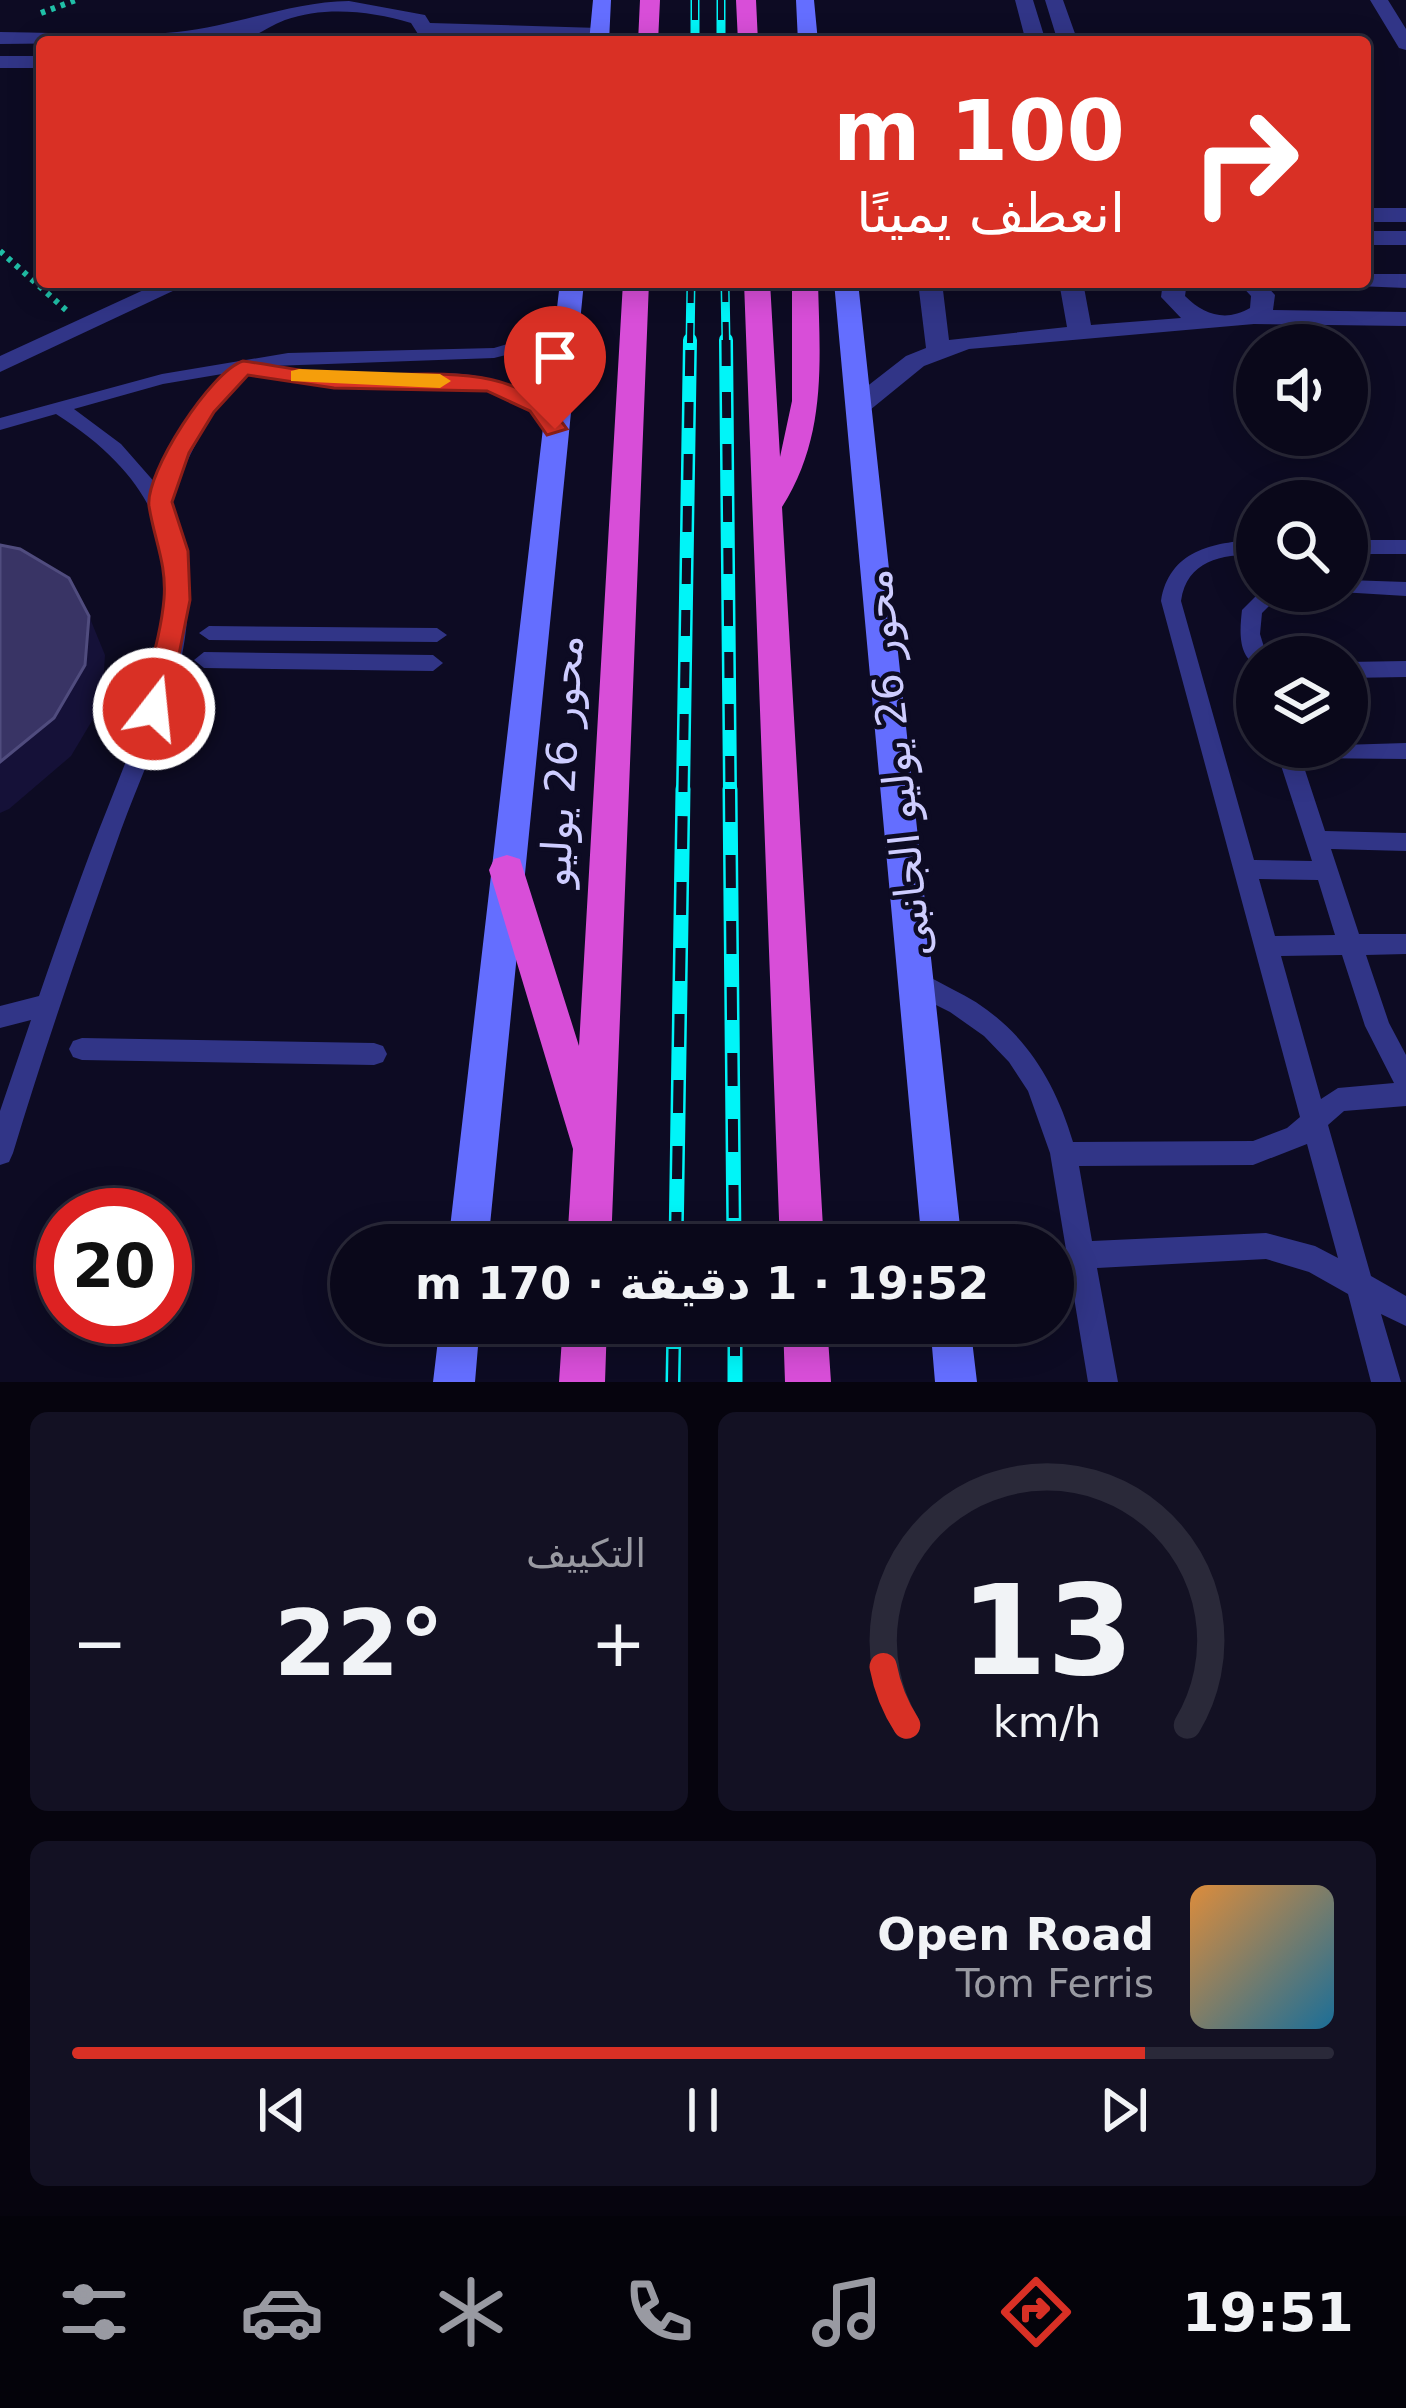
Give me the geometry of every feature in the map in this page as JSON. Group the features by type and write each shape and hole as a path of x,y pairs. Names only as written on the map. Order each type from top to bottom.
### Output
{"highway":[{"path":"647,36 650,0"},
{"path":"746,0 748,36"},
{"name":"محور 26 يوليو","path":"590,1224 636,288"},
{"path":"757,288 801,1224"},
{"path":"765,511 790,474 804,436 806,288"},
{"path":"508,870 593,1162"},
{"path":"582,1382 584,1344"},
{"path":"807,1344 808,1382"}],"main road":[{"path":"599,36 602,0"},
{"path":"805,0 808,36"},
{"path":"470,1224 571,288"},
{"name":"محور 26 يوليو الجانبى","path":"847,288 941,1224"},
{"path":"454,1382 458,1344"},
{"path":"952,1344 956,1382"}],"street":[{"path":"1024,0 1034,36"},
{"path":"1054,0 1066,36"},
{"path":"1379,0 1406,44"},
{"path":"169,36 251,26 310,3 379,3 418,19 431,36"},
{"path":"240,36 251,26"},
{"path":"0,38 36,38"},
{"path":"0,62 36,62"},
{"path":"1371,215 1406,215"},
{"path":"1371,238 1406,238"},
{"path":"1371,281 1406,281"},
{"path":"0,365 168,288"},
{"path":"931,288 938,349"},
{"path":"1072,288 1080,332"},
{"path":"1174,288 1172,297 1178,305 1214,322"},
{"path":"1254,288 1264,304 1254,317"},
{"path":"861,404 938,349 1254,317 1406,319"}],"lane":[{"path":"0,424 162,379 341,354 494,353 546,335 568,316"},
{"path":"246,367 334,381 490,384 538,406 555,429"},
{"path":"160,502 178,453 206,408 246,367"},
{"path":"0,1153 170,652 176,551 160,502 134,464 99,432 56,406"},
{"path":"1368,548 1406,547"},
{"path":"1236,548 1196,558 1172,588 1386,1382"},
{"path":"1368,588 1406,589"},
{"path":"208,633 437,635"},
{"path":"204,660 434,663"},
{"path":"1368,670 1406,669"},
{"path":"1368,750 1406,751"},
{"path":"1293,768 1377,1026 1406,1080"},
{"path":"1317,840 1406,842"},
{"path":"1245,869 1327,871"},
{"path":"1266,946 1406,944"},
{"path":"917,984 976,1013 1024,1059 1057,1117 1103,1382"},
{"path":"0,1017 48,1004"},
{"path":"82,1049 374,1054"},
{"path":"1066,1154 1252,1153 1296,1136 1324,1110 1355,1095 1406,1094"},
{"path":"1081,1255 1267,1246 1315,1260 1406,1312"}],"path":[{"path":"0,250 36,283"},
{"path":"42,288 87,329"}],"building":[{"path":"0,545 20,549 69,578 89,616 85,665 54,718 0,762"}],"railway":[{"path":"695,0 695,36"},
{"path":"721,0 721,36"},
{"path":"690,343 691,288"},
{"path":"725,288 726,343"},
{"path":"683,792 690,340"},
{"path":"726,340 730,792"},
{"path":"676,1224 683,789"},
{"path":"730,789 734,1224"},
{"path":"673,1382 674,1344"},
{"path":"735,1344 735,1382"}],"slow traffic":[{"path":"299,376 334,381 440,381"}],"route":[{"path":"154,709 170,652 177,600 176,551 160,502 178,453 206,408 243,368 334,381 490,384 525,396 549,417 555,429"}]}
